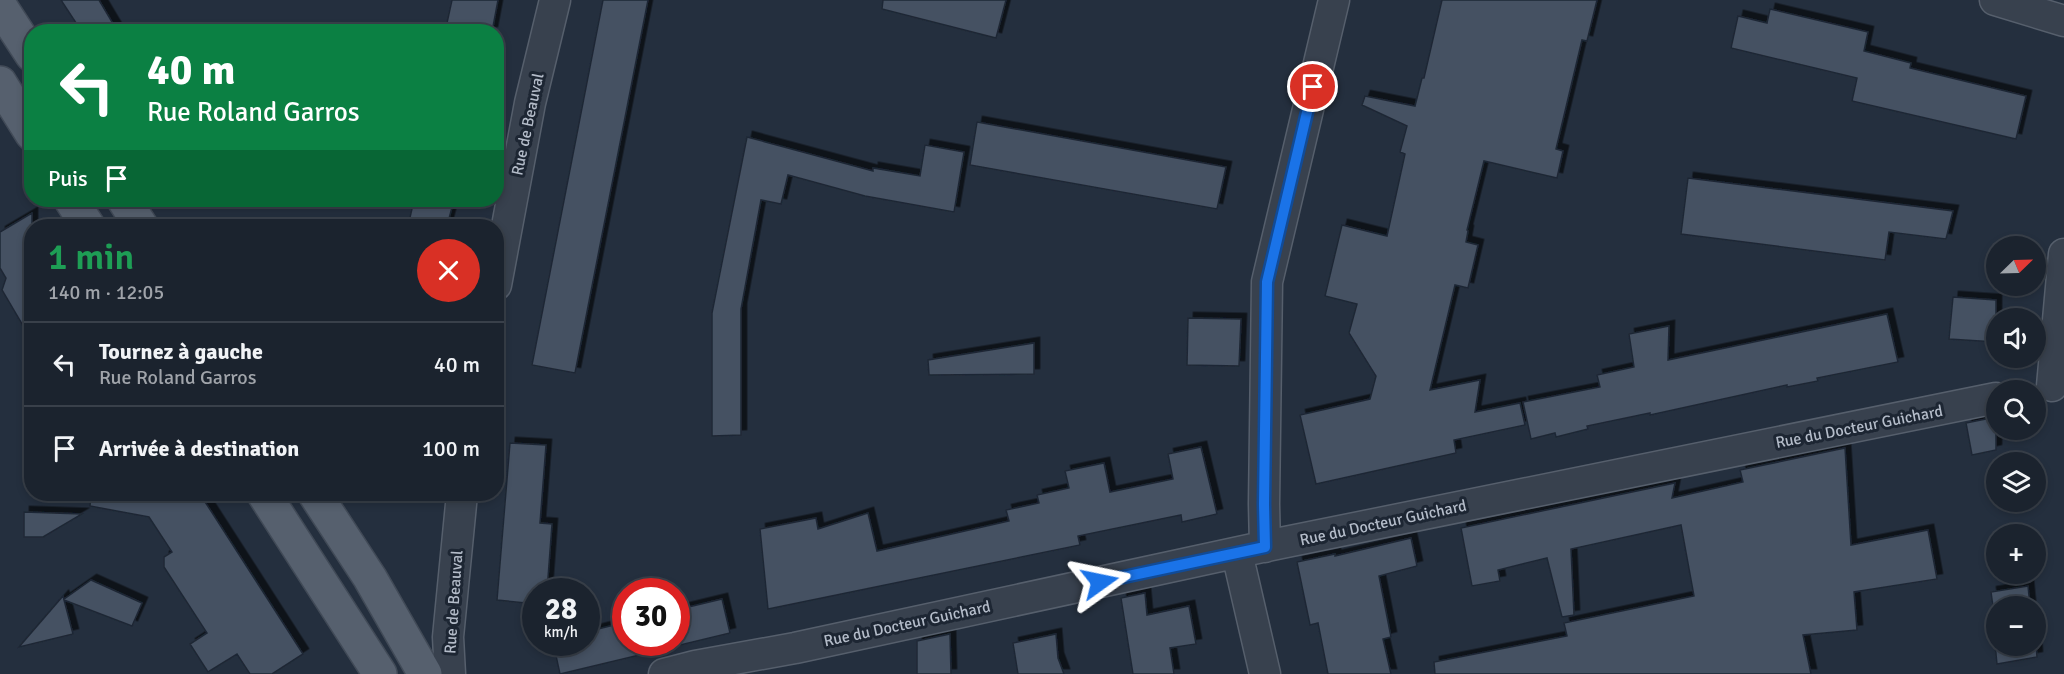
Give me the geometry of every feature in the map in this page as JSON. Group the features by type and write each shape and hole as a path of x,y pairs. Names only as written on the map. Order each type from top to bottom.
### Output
{"main road":[{"path":"0,6 24,43"},
{"path":"0,83 24,121"},
{"path":"269,501 380,674"},
{"path":"320,501 370,578 425,674"}],"street":[{"name":"Rue de Beauval","path":"504,242 530,103 555,0"},
{"path":"1265,674 1251,550 1264,504 1267,282 1334,0"},
{"path":"1995,0 2064,21"},
{"path":"2050,386 2064,254"},
{"name":"Rue du Docteur Guichard","path":"664,674 695,666 796,661 1251,550 1986,400"},
{"name":"Rue de Beauval","path":"450,674 448,637 461,501"}],"building":[{"path":"61,0 99,0 113,24 77,24"},
{"path":"452,0 498,0 494,24 447,24"},
{"path":"603,0 648,0 575,373 532,365"},
{"path":"883,0 1006,0 996,38 882,9"},
{"path":"1442,0 1597,0 1587,41 1582,40 1556,149 1563,151 1557,178 1484,161 1467,230 1466,242 1478,245 1468,288 1455,285 1430,390 1480,380 1475,412 1520,403 1525,425 1454,440 1456,453 1316,484 1300,415 1370,399 1376,376 1349,333 1357,304 1325,296 1342,225 1387,236 1405,154 1400,152 1407,126 1362,105 1365,96 1415,106 1422,78 1424,78"},
{"path":"1770,9 1868,32 1864,51 1911,63 1910,68 2026,96 2016,139 1852,101 1857,78 1731,48 1738,16 1767,23"},
{"path":"977,122 1226,167 1217,209 970,165"},
{"path":"747,137 873,171 873,168 920,176 925,145 964,152 954,212 865,196 788,175 781,204 761,200 741,309 741,435 712,436 712,313"},
{"path":"1688,178 1953,211 1946,239 1889,232 1885,260 1681,234"},
{"path":"412,207 452,207 449,219 410,219"},
{"path":"32,213 32,219 24,219 24,327 2,290 6,278 0,268 0,232"},
{"path":"1953,297 1996,300 1996,308 1986,308 1986,341 1949,339"},
{"path":"1887,314 1898,362 1817,378 1818,381 1787,387 1787,385 1650,415 1650,413 1587,426 1588,429 1556,437 1555,433 1531,439 1523,402 1600,387 1597,375 1634,367 1629,334 1669,326 1668,360"},
{"path":"1188,318 1241,319 1239,366 1187,365"},
{"path":"1034,343 1034,374 929,375 928,360"},
{"path":"1986,419 1986,440 1996,440 1996,450 1972,455 1966,423"},
{"path":"510,443 546,445 540,523 552,524 548,578 522,578 522,603 497,600"},
{"path":"1201,447 1217,514 1182,522 1181,515 1078,536 1080,545 768,609 760,529 816,518 818,529 868,513 877,551 1009,521 1006,510 1039,503 1037,495 1069,488 1065,471 1104,463 1110,492 1173,479 1168,454"},
{"path":"1845,448 1851,545 1928,530 1937,579 1854,592 1857,630 1803,635 1811,674 1435,674 1434,662 1567,636 1564,623 1694,596 1681,525 1571,549 1574,615 1562,617 1547,558 1498,570 1500,581 1472,586 1461,528 1675,483 1672,498 1743,482 1740,470"},
{"path":"90,501 205,501 303,654 272,674 250,674 237,654 208,672 190,644 207,633 164,567 164,557 172,552 149,517 90,506"},
{"path":"24,512 82,514 43,537 24,537"},
{"path":"1411,538 1417,566 1379,576 1391,637 1383,639 1391,674 1328,674 1318,623 1310,625 1297,562 1335,554 1335,556"},
{"path":"91,580 142,603 132,626 64,600 73,634 19,647 63,596 64,599"},
{"path":"2028,586 2029,596 1992,596 1991,592"},
{"path":"1145,593 1147,615 1189,606 1196,644 1170,648 1174,674 1133,674 1121,598"},
{"path":"722,599 730,633 690,643 690,607"},
{"path":"612,626 612,656 635,656 560,674 556,656 600,656 600,628"},
{"path":"950,634 951,674 917,674 917,641"},
{"path":"1056,634 1058,658 1064,674 1018,674 1013,643"},
{"path":"1996,656 2037,656 2037,657 1997,664"}],"route":[{"path":"1100,582 1265,547 1267,282 1313,87"}]}
